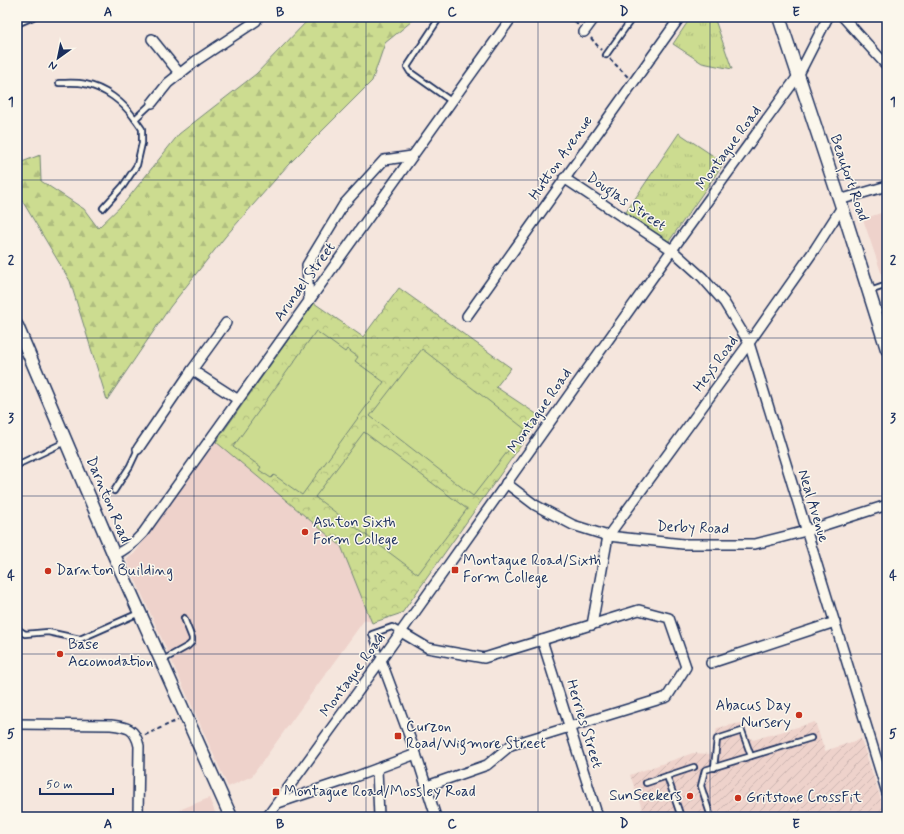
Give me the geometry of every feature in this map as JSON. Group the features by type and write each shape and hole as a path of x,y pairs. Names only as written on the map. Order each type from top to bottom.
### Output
{"street":[{"path":"152,103 168,83 197,60 256,21 258,17"},
{"name":"Arundel Street","path":"114,555 133,544 143,533 237,399 512,17"},
{"path":"584,32 595,17"},
{"name":"Hutton Avenue","path":"467,316 680,17"},
{"name":"Beaufort Road","path":"779,17 841,203 887,349"},
{"name":"Montague Road","path":"267,817 381,660 672,250 798,76 828,17"},
{"path":"843,17 887,66"},
{"path":"152,39 180,74"},
{"path":"309,300 307,265 344,204 384,160 412,156"},
{"name":"Douglas Street","path":"564,178 672,250"},
{"path":"841,203 887,186"},
{"name":"Heys Road","path":"608,536 749,343 815,249 841,203"},
{"name":"Neal Avenue","path":"672,250 702,276 724,302 749,343 887,793"},
{"path":"138,449 226,323"},
{"name":"Darnton Road","path":"17,326 139,613 231,817"},
{"path":"192,370 237,399"},
{"name":"Derby Road","path":"506,483 535,505 573,525 608,536 683,544 755,544 806,531 887,505"},
{"path":"592,624 608,536"},
{"path":"401,632 428,648 484,658 639,610 669,618 686,667 666,697 511,745 487,765 427,786"},
{"path":"711,663 835,622"},
{"name":"Herries Street","path":"542,640 598,817"},
{"path":"381,660 416,754 436,817"},
{"path":"17,724 110,725 124,726 132,730 137,737 138,746 138,817"},
{"path":"278,803 416,754"},
{"path":"377,769 379,817"}],"lane":[{"path":"17,24 33,17"},
{"path":"440,17 407,67 410,72 451,101"},
{"path":"606,55 633,17"},
{"path":"59,83 85,84 106,91 128,110 142,129 142,143 137,165 123,186 103,208"},
{"path":"135,119 152,103"},
{"path":"869,292 887,285"},
{"path":"17,466 46,450 66,442"},
{"path":"114,491 130,466 138,449"},
{"path":"17,629 25,634 48,632 80,639 139,613"},
{"path":"161,660 188,646 192,642 192,638 184,618"},
{"path":"381,660 372,634 392,627 401,632"},
{"path":"714,768 717,739 742,731 751,756"},
{"path":"711,817 701,786 706,770 811,738"},
{"path":"646,783 694,768"},
{"path":"668,776 681,817"}],"path":[{"path":"137,737 186,716"}],"shaded area":[{"path":"887,211 887,290 863,219"},
{"name":"Ashton Sixth Form College","path":"399,288 511,368 496,387 541,417 402,613 372,623 365,619 252,776 228,787 126,559 134,554 166,511 314,303 363,337"},
{"path":"746,722 745,730 748,736 753,740 815,722 825,751 861,739 887,817 645,817 630,775 693,753 711,754 717,728"},
{"path":"209,798 217,817 180,817 179,810"}],"green space":[{"path":"308,17 417,17 385,43 372,81 288,165 225,237 170,307 107,400 70,281 17,192 17,164 40,155 41,181 84,209 98,228 125,202 179,134 256,74 307,21"},
{"path":"691,17 714,17 732,69 702,63 673,44"},
{"path":"679,133 724,163 667,244 624,215"},
{"path":"399,288 511,368 496,387 541,417 402,613 372,623 341,546 216,442 314,303 363,337"},
{"path":"316,331 345,352 347,349 358,357 355,361 384,382 302,495 274,475 271,478 259,470 261,467 233,447"},
{"path":"422,349 525,429 473,496 370,416"},
{"path":"364,432 467,509 418,574 315,497"}],"place":[{"name":"Ashton Sixth Form College","path":"305,532"},
{"name":"Montague Road/Sixth Form College","path":"455,570"},
{"name":"Darnton Building","path":"48,571"},
{"name":"Base Accomodation","path":"60,654"},
{"name":"Abacus Day Nursery","path":"799,715"},
{"name":"Curzon Road/Wigmore Street","path":"398,736"},
{"name":"Montague Road/Mossley Road","path":"276,792"},
{"name":"SunSeekers","path":"690,796"},
{"name":"Gritstone CrossFit","path":"738,798"}]}
